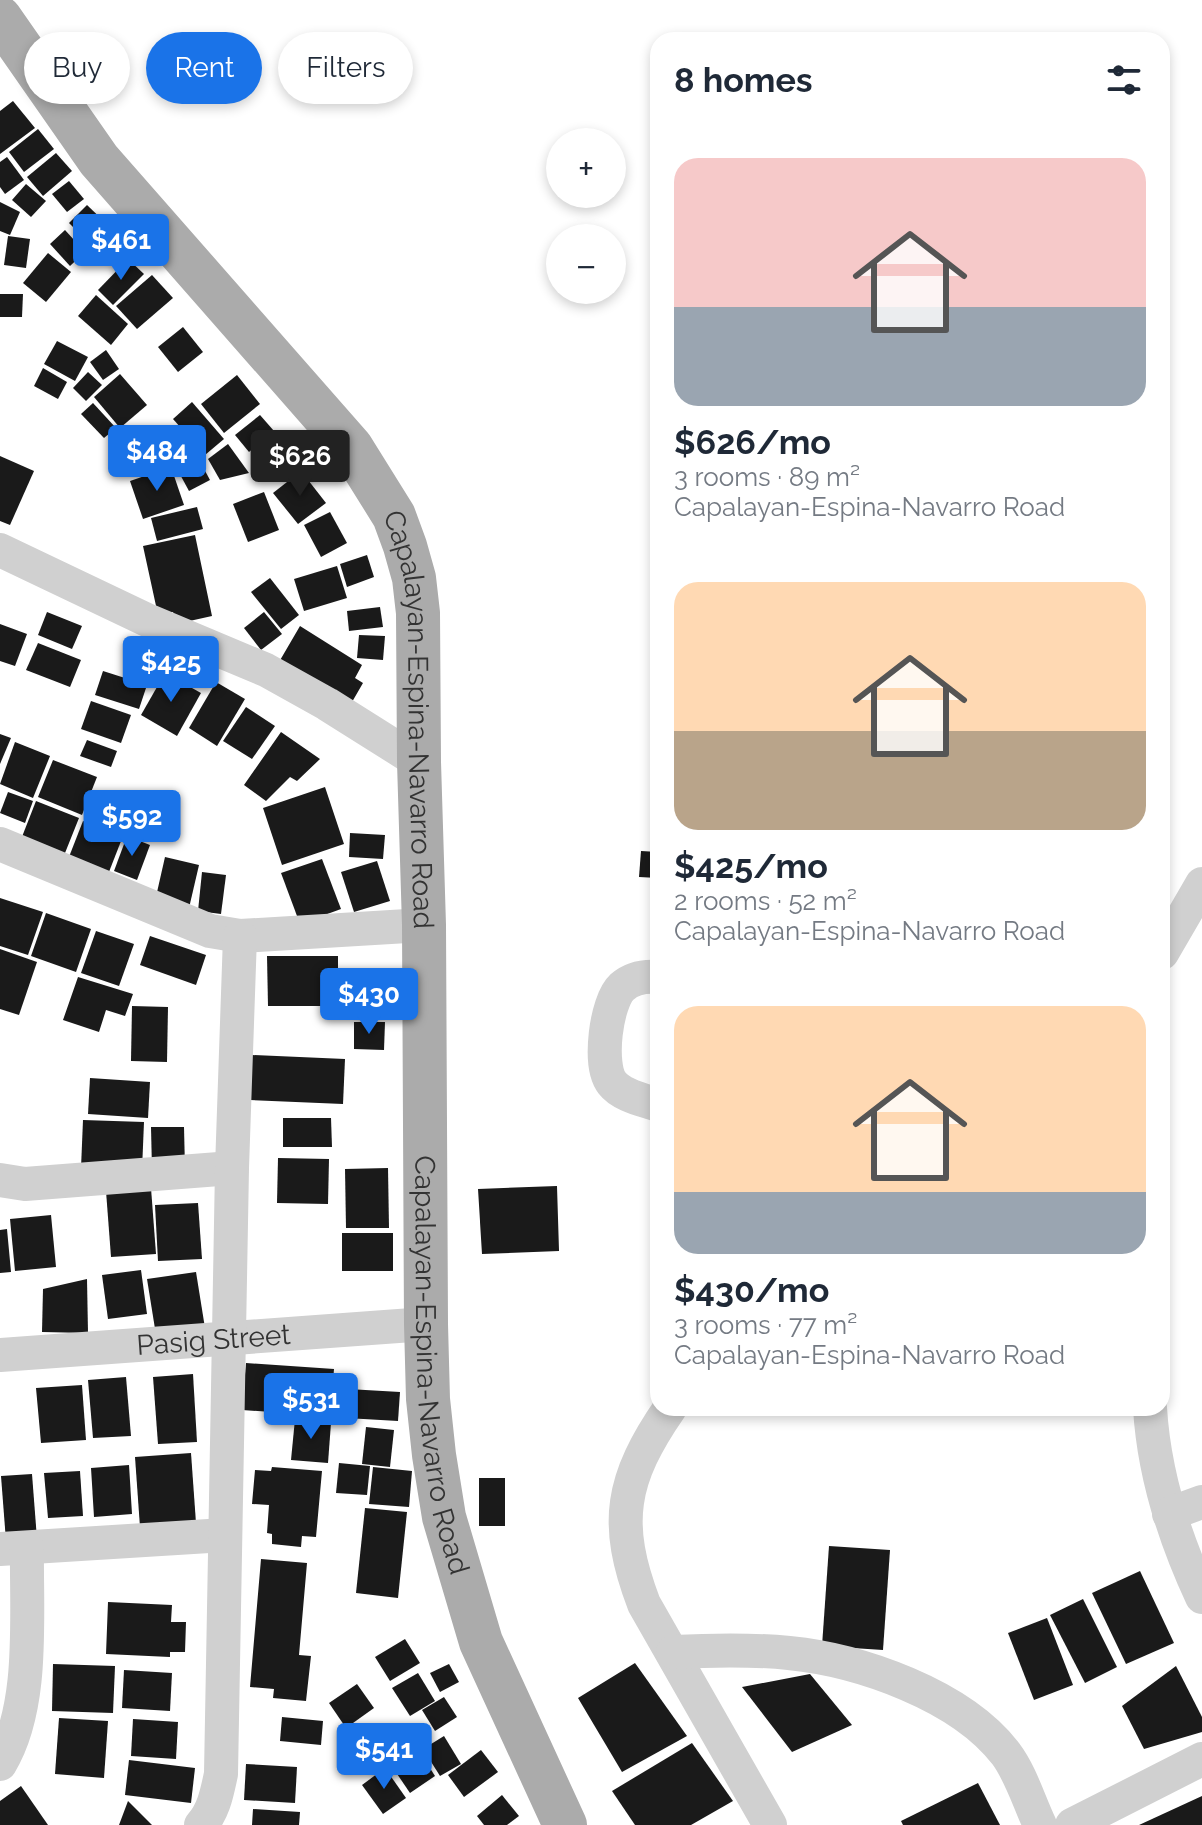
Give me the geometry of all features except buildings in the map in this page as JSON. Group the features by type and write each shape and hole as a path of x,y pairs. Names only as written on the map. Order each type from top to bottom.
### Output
{"main road":[{"name":"Capalayan-Espina-Navarro Road","path":"0,18 99,160 351,447 394,516 414,578 424,925 426,1324 428,1399 434,1455 444,1517 481,1642 565,1825"}],"street":[{"path":"0,550 149,621 266,670 419,762"},
{"path":"0,844 210,931 240,936 424,925"},
{"path":"1170,939 1202,884"},
{"path":"201,1825 208,1818 217,1796 221,1774 232,1168 240,936"},
{"path":"650,978 635,979 623,986 614,997 604,1048 605,1065 612,1083 624,1092 650,1102"},
{"path":"0,1180 25,1184 232,1168"},
{"name":"Pasig Street","path":"0,1355 426,1324"},
{"path":"665,1416 638,1461 629,1485 625,1543 631,1571 644,1604 770,1825"},
{"path":"1151,1416 1154,1461 1169,1514 1184,1560 1202,1597"},
{"path":"1169,1514 1202,1502"},
{"path":"0,1764 14,1739 14,1548 225,1535"},
{"path":"673,1652 738,1649 792,1653 877,1674 941,1700 979,1725 1007,1755 1040,1825"},
{"path":"1072,1825 1202,1759"}]}
